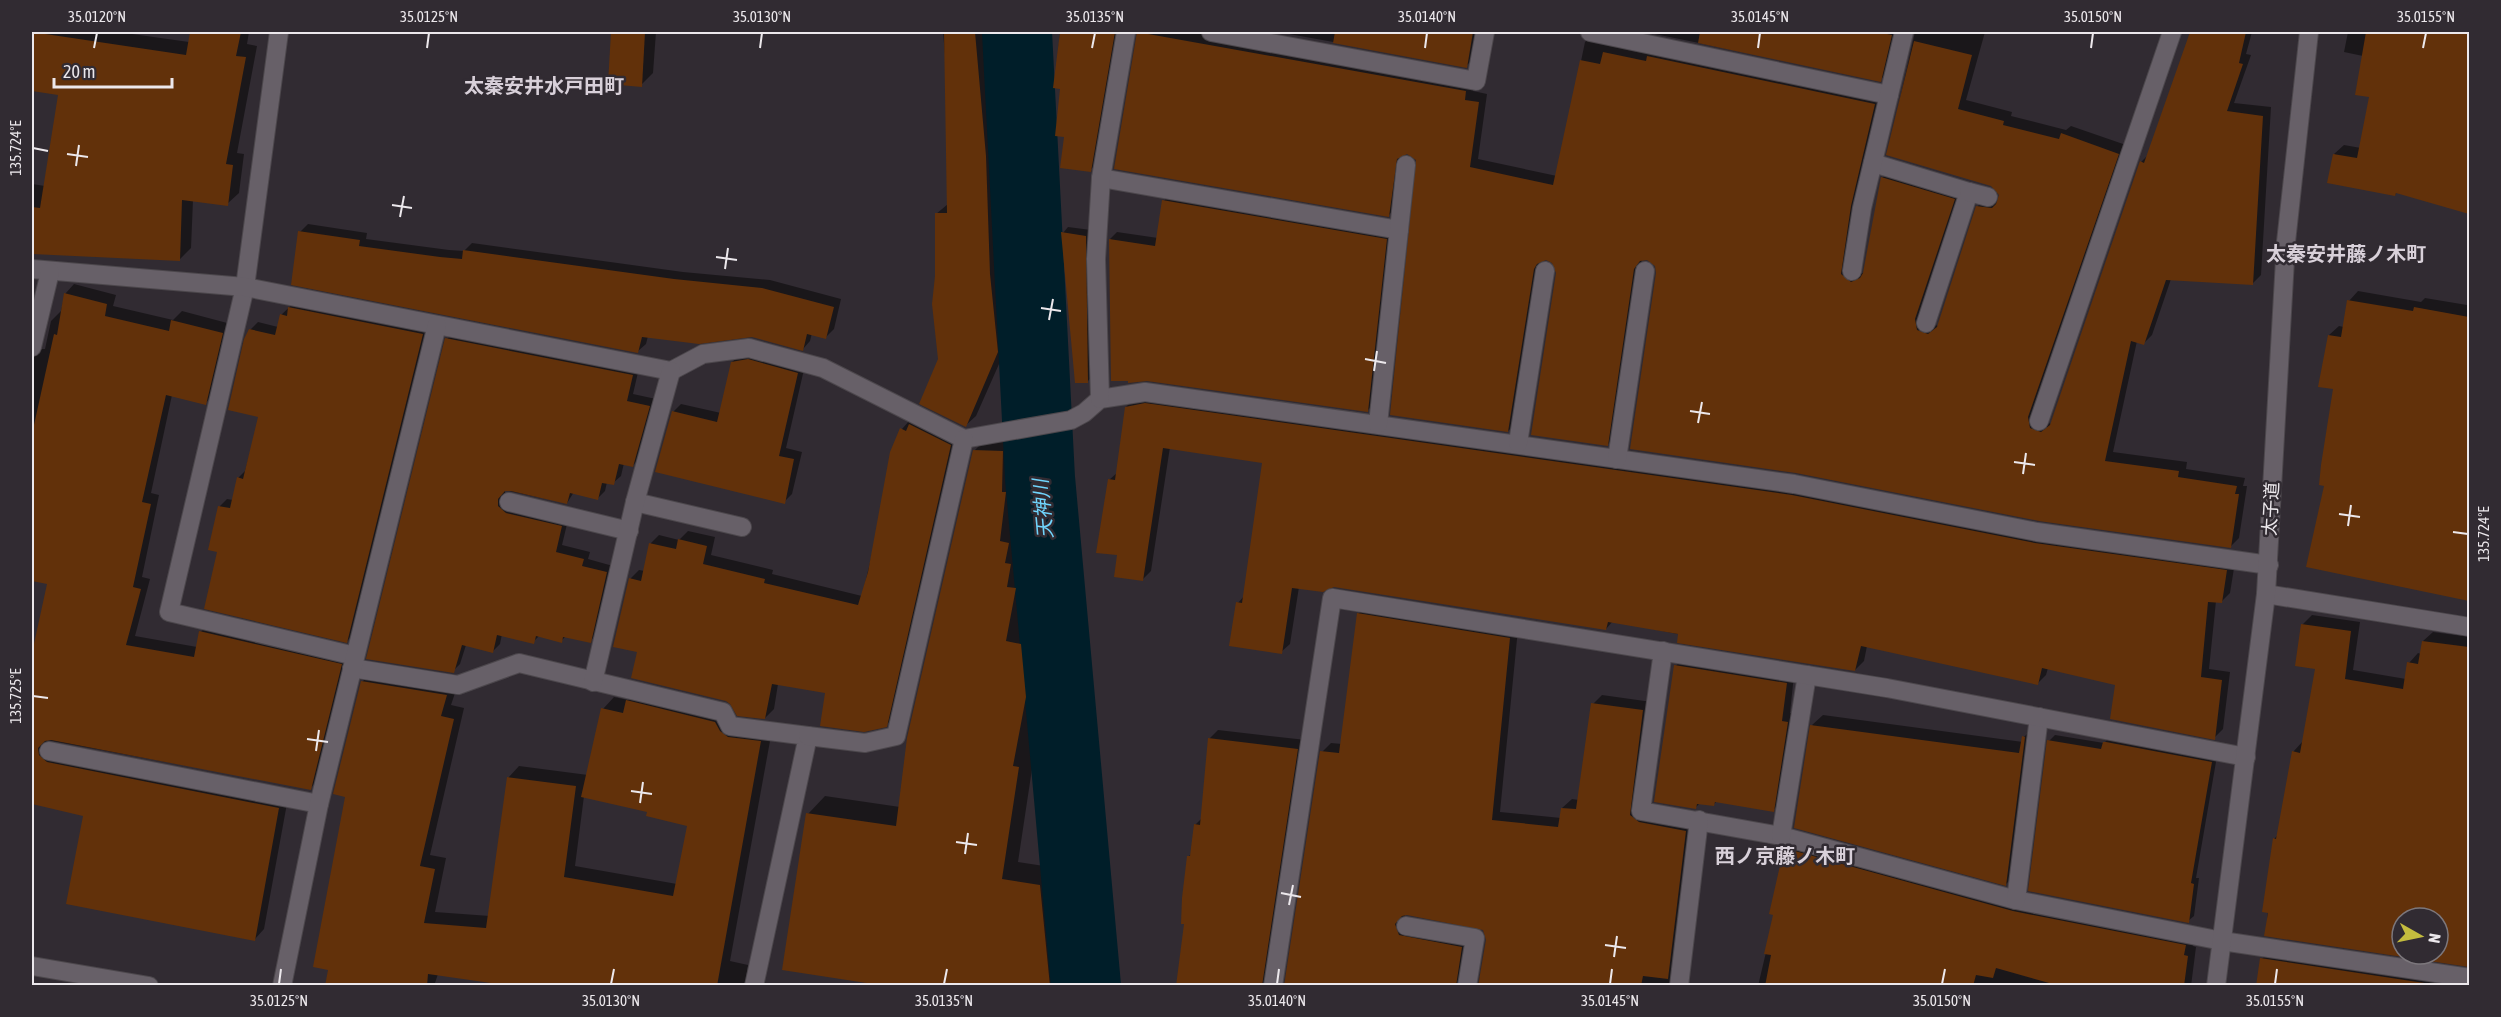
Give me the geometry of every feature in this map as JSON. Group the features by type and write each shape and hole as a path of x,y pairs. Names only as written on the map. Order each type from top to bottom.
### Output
{"street":[{"path":"279,32 245,287 169,612 353,662 459,686 519,663 723,711 730,726 865,743 896,736 964,439"},
{"path":"1100,399 1096,259 1101,178 1125,32"},
{"path":"1211,32 1476,81 1485,32"},
{"path":"1590,32 1889,95"},
{"path":"1852,271 1873,163 1904,32"},
{"path":"2039,421 2172,32"},
{"name":"太子道","path":"2216,986 2269,565 2286,242 2309,32"},
{"path":"1873,163 1988,197"},
{"path":"1378,424 1406,165"},
{"path":"1101,178 1399,230"},
{"path":"1926,324 1969,192"},
{"path":"32,269 245,287 671,371 703,354 749,348 823,368 964,439 1008,429 1071,420 1084,413 1100,399 1145,392 1518,443 1794,484 2037,531 2269,565"},
{"path":"1518,443 1545,271"},
{"path":"1617,459 1645,271"},
{"path":"32,347 50,272"},
{"path":"282,986 319,804 437,325"},
{"path":"594,682 635,502 671,371"},
{"path":"509,502 629,531"},
{"path":"635,502 742,527"},
{"path":"2266,594 2469,627"},
{"path":"1273,986 1332,598 1807,675 2246,757"},
{"path":"1663,651 1641,811 1781,836 2016,900 2222,941 2469,978"},
{"path":"1781,836 1807,675"},
{"path":"2016,900 2039,717"},
{"path":"754,986 808,736"},
{"path":"49,751 319,804"},
{"path":"1679,986 1700,820"},
{"path":"1406,926 1475,938 1467,986"},
{"path":"32,966 149,986"}],"building":[{"path":"32,32 186,55 190,32 241,32 236,56 246,57 226,164 233,165 228,206 182,200 180,261 32,254 32,207 40,208 58,95 32,91"},
{"path":"611,32 645,32 642,87 608,84"},
{"path":"944,32 975,32 986,156 990,274 998,352 966,427 919,404 938,359 932,304 935,276 935,213 947,213"},
{"path":"1060,32 1115,32 1091,172 1060,168 1064,137 1055,136 1060,89 1053,88"},
{"path":"1137,32 1466,91 1465,100 1479,102 1470,167 1553,185 1580,60 1600,64 1603,52 1646,61 1647,56 1875,104 1851,206 1841,274 1851,282 1860,278 1863,273 1881,177 1955,199 1915,319 1917,330 1928,334 1937,327 1976,206 1992,208 1999,195 1991,186 1886,155 1914,41 1972,55 1958,109 2004,121 2003,125 2059,139 2061,133 2119,154 2028,417 2030,428 2041,432 2050,425 2140,161 2144,163 2190,32 2246,32 2239,63 2243,64 2227,111 2263,116 2253,285 2166,280 2144,345 2131,341 2105,461 2179,471 2178,477 2237,486 2235,494 2239,494 2231,548 2039,521 1796,473 1630,449 1656,273 1655,266 1647,260 1640,261 1634,269 1608,446 1531,435 1556,273 1552,263 1546,260 1537,264 1534,269 1508,432 1390,415 1416,160 1407,154 1397,159 1389,217 1114,169"},
{"path":"1335,32 1473,32 1467,68 1333,43"},
{"path":"1700,32 1877,32 1892,35 1881,82 1698,43"},
{"path":"2366,32 2469,32 2469,214 2396,193 2395,196 2327,183 2333,154 2357,158 2369,97 2355,95"},
{"path":"1162,200 1387,239 1368,412 1147,381 1128,383 1128,381 1111,381 1109,239 1155,246"},
{"path":"298,231 360,240 359,246 440,257 462,259 463,250 674,279 762,288 834,307 826,339 807,334 803,351 752,337 699,344 642,337 638,353 291,285"},
{"path":"1061,232 1086,236 1088,383 1075,383"},
{"path":"64,293 107,304 105,316 169,331 171,320 223,333 206,405 166,395 142,502 151,504 133,587 141,589 126,645 194,657 199,631 342,664 311,790 51,740 45,741 38,748 39,755 47,762 279,808 255,941 66,904 83,816 32,804 32,653 47,584 32,581 32,434 54,334 57,335"},
{"path":"2347,300 2413,311 2414,307 2469,317 2469,601 2306,567 2324,486 2319,485 2333,389 2318,387 2328,335 2341,337"},
{"path":"288,307 423,334 347,643 204,609 217,552 208,550 218,506 230,508 237,477 243,479 258,417 228,410 244,339 249,329 275,335 280,314 287,316"},
{"path":"445,338 633,375 627,401 650,406 633,467 619,464 614,485 602,483 598,500 570,493 567,504 511,491 505,491 498,499 498,506 506,513 562,526 556,552 584,559 582,566 607,572 591,643 563,637 562,643 536,636 534,644 497,635 493,653 462,645 454,673 366,659"},
{"path":"748,359 798,373 779,456 794,459 785,504 655,472 672,411 717,422 731,362"},
{"path":"1145,403 1792,495 2035,543 2227,570 2222,603 2208,602 2201,677 2222,680 2215,740 2110,719 2115,685 2042,668 2038,685 1861,646 1855,671 1677,643 1678,634 1608,622 1606,630 1334,587 1323,592 1292,588 1282,654 1229,646 1236,602 1242,603 1262,463 1163,448 1143,581 1114,577 1117,555 1096,553 1108,479 1115,480 1125,407"},
{"path":"909,424 951,445 887,727 864,732 820,726 825,693 772,684 765,719 737,716 726,701 631,678 637,652 613,647 629,578 641,581 649,543 676,549 678,539 707,546 703,564 765,579 764,583 858,605 868,572 890,452 900,428 906,431"},
{"path":"973,450 1003,451 1002,492 1006,492 1000,541 1009,543 1005,563 1011,564 1007,587 1016,588 1006,641 1021,644 1026,697 1013,766 1019,767 1002,879 1040,885 1050,986 886,986 782,970 806,813 896,826 907,738"},
{"path":"1357,613 1510,638 1492,820 1558,827 1561,808 1576,809 1591,703 1643,710 1630,815 1639,822 1686,831 1668,979 1643,976 1641,986 1478,986 1486,940 1483,930 1407,915 1402,916 1395,924 1399,935 1462,947 1456,986 1284,986 1320,751 1339,753"},
{"path":"2301,624 2351,631 2345,679 2403,689 2407,662 2418,664 2422,641 2469,647 2469,967 2450,964 2450,906 2390,906 2390,955 2264,936 2268,913 2262,912 2273,838 2276,839 2292,751 2300,753 2315,669 2295,666"},
{"path":"1674,665 1787,683 1782,721 1788,722 1774,812 1715,802 1714,806 1697,804 1696,809 1654,802"},
{"path":"361,681 447,695 441,716 454,719 420,866 435,869 424,923 486,928 507,777 576,786 564,877 673,896 687,826 646,816 647,812 581,797 601,708 623,713 626,700 715,722 720,731 728,737 761,741 717,986 512,986 428,974 427,986 325,986 328,970 313,967 345,797 333,794"},
{"path":"1810,725 2019,753 2022,736 2025,737 2006,886 1794,828"},
{"path":"1208,738 1298,749 1262,986 1176,986 1184,924 1181,924 1182,898 1187,856 1190,856 1194,824 1200,825"},
{"path":"2047,740 2101,749 2103,742 2106,742 2212,762 2191,883 2194,884 2189,923 2028,891"},
{"path":"1784,848 2013,911 2186,945 2184,955 2188,956 2184,986 2060,986 1996,968 1993,978 1976,975 1973,986 1765,986 1771,955 1764,954 1773,915 1769,914"},
{"path":"2260,958 2444,986 2256,986"}],"waterway":[{"name":"天神川","path":"1017,32 1040,478 1086,986"}],"district":[{"name":"太秦安井水戸田町","path":"544,86"},
{"name":"太秦安井藤ノ木町","path":"2346,254"},
{"name":"西ノ京藤ノ木町","path":"1785,856"}]}
